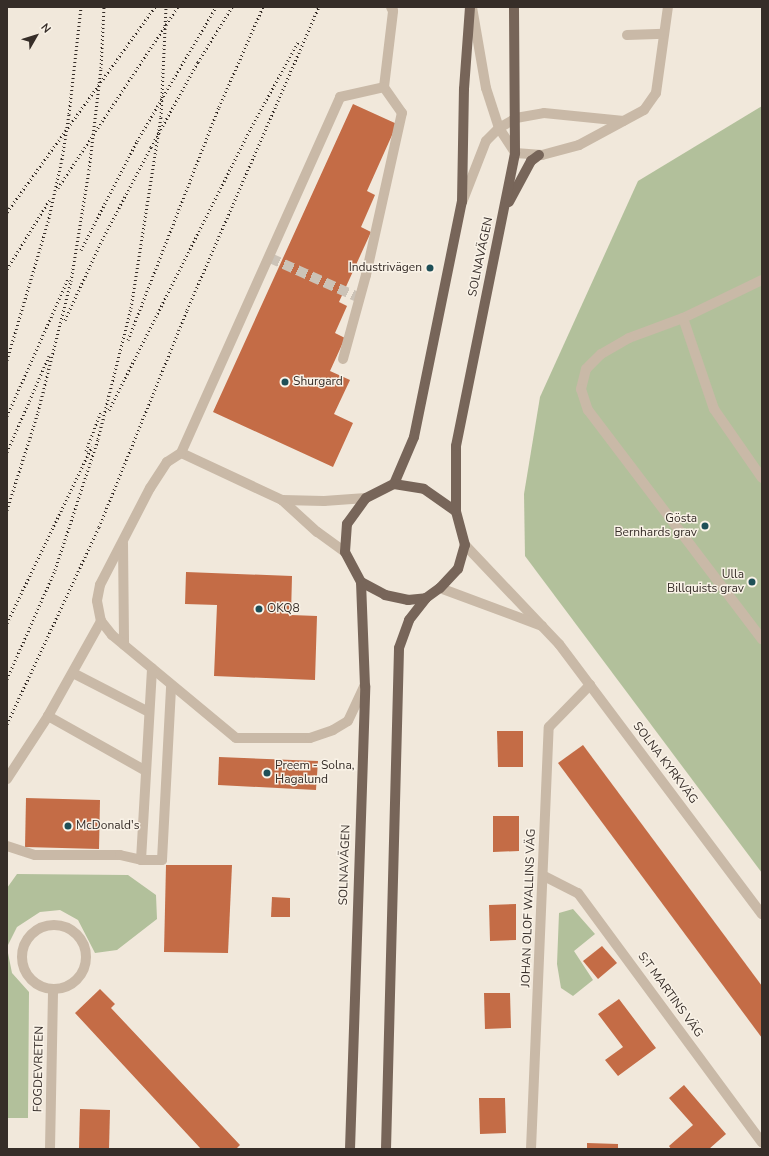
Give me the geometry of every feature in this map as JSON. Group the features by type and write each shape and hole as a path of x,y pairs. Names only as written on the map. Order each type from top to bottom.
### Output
{"main road":[{"path":"394,484 414,436 462,202 464,90 471,7"},
{"name":"SOLNAVÄGEN","path":"465,545 456,511 456,446 515,152 516,118 514,7"},
{"path":"502,222 521,179 531,161 539,155"},
{"path":"345,552 347,524 366,498 394,484 424,489 456,511"},
{"path":"386,1149 399,648 409,620 426,598 440,588 458,569 465,545"},
{"name":"SOLNAVÄGEN","path":"345,552 361,582 365,686 350,1149"},
{"path":"361,582 385,595 408,600 426,598"}],"street":[{"path":"343,359 366,275 402,113 384,87 393,11 391,7"},
{"path":"471,7 486,88 499,128 515,152 539,155 579,145 644,110 656,93 668,7"},
{"path":"627,35 664,34"},
{"path":"365,686 348,720 333,730 310,738 236,738 171,687 152,668 124,645 102,621 97,601 100,585 123,540 167,462 181,453 340,97 384,87"},
{"path":"462,202 486,141 499,128 516,118 544,113 624,121"},
{"path":"762,280 683,318 629,338 601,354 586,369 581,389 588,410 762,639"},
{"path":"683,318 714,409 762,478"},
{"path":"181,453 282,500 345,552"},
{"path":"282,500 324,501 366,498"},
{"path":"123,540 124,645"},
{"name":"SOLNA KYRKVÄG","path":"465,545 547,628 762,914"},
{"path":"440,588 506,611 547,628"},
{"path":"7,778 48,716 102,621"},
{"path":"141,860 152,668"},
{"path":"73,673 149,712"},
{"name":"JOHAN OLOF WALLINS VÄG","path":"531,1149 544,876 549,728 590,685"},
{"path":"7,846 35,854 120,855 141,860 162,860 171,687"},
{"path":"48,716 146,771"},
{"name":"S:T MARTINS VÄG","path":"544,876 578,893 762,1143"},
{"path":"54,924 75,932 84,942 87,959 78,980 65,988 54,989 38,985 29,978 22,961 25,942 31,933 43,926 54,924"},
{"name":"FOGDEVRETEN","path":"50,1149 54,989"}],"green space":[{"path":"762,106 762,873 525,556 524,494 540,397 638,181"},
{"path":"17,874 128,875 156,895 157,919 117,950 95,953 78,920 60,910 40,912 17,927 7,947 7,888"},
{"path":"573,909 595,934 574,951 593,980 573,996 561,988 557,964 559,913"},
{"path":"7,948 12,973 29,992 28,1118 7,1118"}],"building":[{"path":"353,104 397,124 367,191 375,195 361,227 371,232 339,302 347,306 335,333 345,338 330,371 350,380 334,414 353,423 333,467 213,412"},
{"path":"186,572 292,576 291,615 317,616 315,680 214,676 217,605 185,604"},
{"path":"497,731 523,731 523,767 498,767"},
{"path":"583,745 762,986 762,1038 558,763"},
{"path":"219,757 318,761 316,790 218,785"},
{"path":"26,798 100,800 99,849 25,847"},
{"path":"493,816 519,816 519,851 493,852"},
{"path":"166,865 232,865 228,953 164,952"},
{"path":"272,897 290,898 290,917 271,917"},
{"path":"516,904 516,940 490,941 489,905"},
{"path":"602,946 617,963 598,979 583,961"},
{"path":"100,989 115,1004 111,1008 240,1145 236,1149 201,1149 75,1013"},
{"path":"484,993 510,993 511,1028 485,1029"},
{"path":"619,999 656,1048 618,1076 605,1060 623,1047 598,1014"},
{"path":"684,1085 726,1134 709,1149 671,1149 669,1146 693,1125 669,1098"},
{"path":"479,1098 505,1098 506,1133 480,1134"},
{"path":"80,1109 110,1110 109,1149 79,1149"},
{"path":"587,1143 618,1144 618,1149 587,1149"}],"tunnel":[{"path":"270,258 360,298"}],"railway":[{"path":"7,360 48,222 62,159 69,114 81,7"},
{"path":"7,510 38,412 71,281 89,170 101,68 104,7"},
{"path":"7,212 155,7"},
{"path":"7,679 55,570 98,439 131,308 161,117 166,7"},
{"path":"58,188 178,7"},
{"path":"81,250 137,141 216,7"},
{"path":"65,320 102,240 151,147 198,62 232,7"},
{"path":"128,340 219,107 263,7"},
{"path":"7,724 99,527 187,310 319,7"},
{"path":"109,410 253,124 298,42"},
{"path":"7,269 50,199"},
{"path":"7,416 68,279"},
{"path":"7,452 49,356"},
{"path":"86,451 101,411"},
{"path":"7,623 92,446"}],"place":[{"name":"Industrivägen","path":"430,268"},
{"name":"Shurgard","path":"285,382"},
{"name":"Gösta Bernhards grav","path":"705,526"},
{"name":"Ulla Billquists grav","path":"752,582"},
{"name":"OKQ8","path":"259,609"},
{"name":"Preem - Solna, Hagalund","path":"267,773"},
{"name":"McDonald's","path":"68,826"}]}
